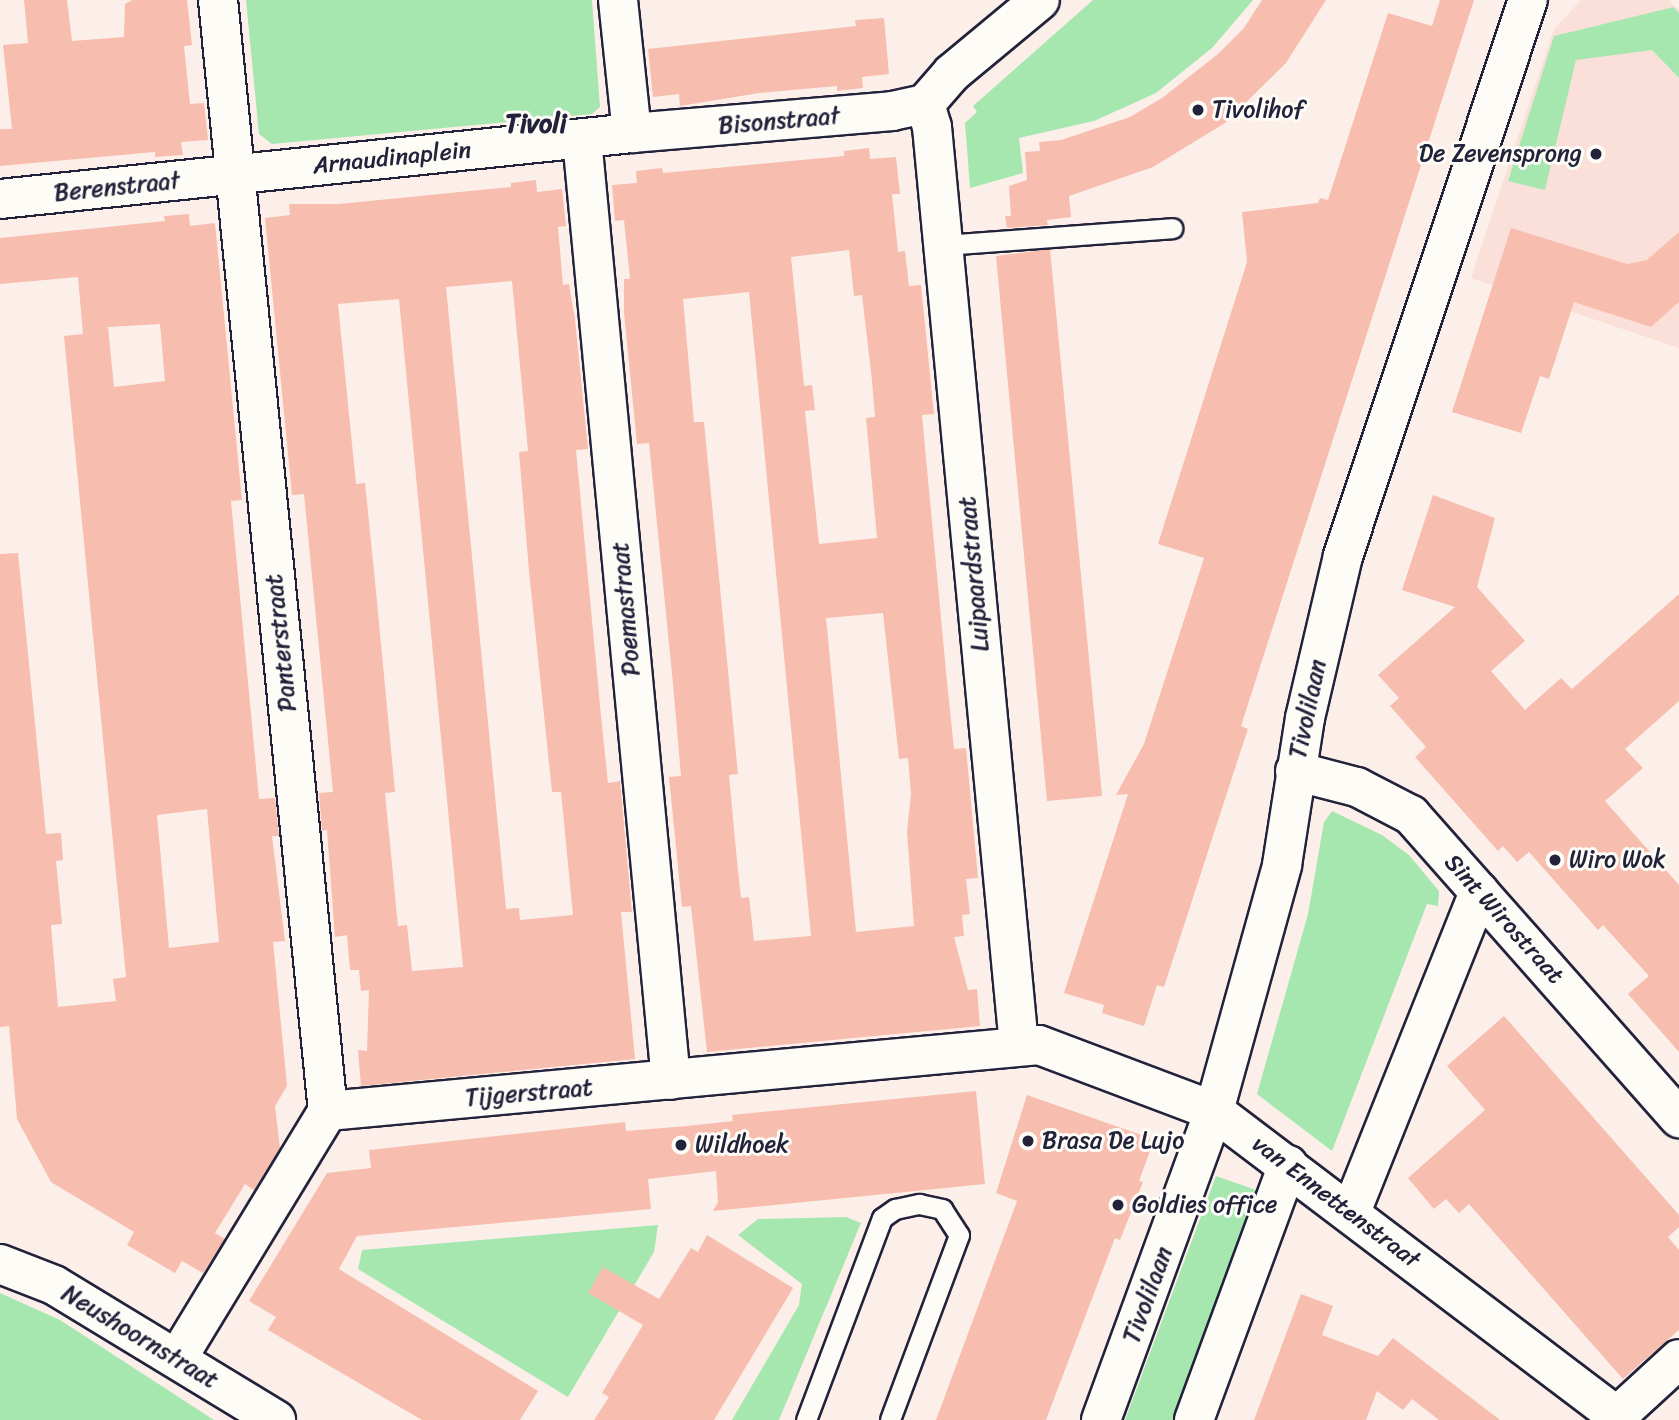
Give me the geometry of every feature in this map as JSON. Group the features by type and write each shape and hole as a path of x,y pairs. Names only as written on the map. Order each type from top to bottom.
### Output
{"street":[{"path":"218,0 234,174"},
{"path":"618,0 632,133"},
{"path":"925,104 952,73 1040,0"},
{"name":"Tivolilaan","path":"1101,1420 1214,1111 1282,865 1295,771 1343,556 1528,0"},
{"name":"Bisonstraat","path":"632,133 892,111 925,104"},
{"name":"Luipaardstraat","path":"925,104 932,127 1019,1045"},
{"name":"Arnaudinaplein","path":"234,174 632,133"},
{"name":"Poemastraat","path":"582,139 671,1080"},
{"name":"Berenstraat","path":"0,199 234,174"},
{"name":"Panterstraat","path":"234,174 328,1111"},
{"name":"Sint Wirostraat","path":"1295,771 1390,800 1411,815 1679,1118"},
{"path":"1351,1212 1479,892"},
{"name":"Tijgerstraat","path":"328,1111 1019,1045"},
{"name":"van Ennettenstraat","path":"1019,1045 1039,1045 1214,1111 1351,1212 1619,1418"},
{"path":"177,1359 328,1111"},
{"path":"1194,1420 1288,1165"},
{"name":"Neushoornstraat","path":"0,1264 54,1285 276,1420"},
{"path":"1619,1418 1679,1359"}],"lane":[{"path":"943,246 1171,229"},
{"path":"806,1420 882,1218 894,1209 919,1204 942,1209 959,1235 890,1420"}],"shaded area":[{"name":"De Zevensprong","path":"1581,0 1669,0 1679,10 1679,348 1471,278 1554,29"}],"green space":[{"path":"246,0 592,0 600,107 592,114 272,144 259,134"},
{"path":"1093,0 1253,0 1212,48 1156,93 1094,121 1019,138 1023,173 970,188 965,123 977,112 973,106"},
{"path":"1674,7 1679,13 1679,78 1652,50 1576,60 1545,190 1508,181 1554,36"},
{"path":"1332,811 1382,835 1409,855 1439,891 1438,906 1427,904 1332,1151 1257,1094 1308,914 1324,822"},
{"path":"1216,1176 1259,1191 1175,1420 1125,1420"},
{"path":"846,1217 861,1223 779,1420 732,1420 799,1305 802,1284 738,1235 758,1219"},
{"path":"658,1225 654,1252 568,1397 358,1269 362,1250"},
{"path":"0,1293 60,1320 214,1420 0,1420"}],"building":[{"path":"24,0 67,0 72,41 124,37 125,4 132,0 187,0 192,45 184,46 190,104 204,103 208,140 181,142 183,155 155,157 155,152 0,166 0,129 12,129 3,45 28,43"},
{"name":"Tivolihof","path":"1262,0 1326,0 1286,63 1225,123 1153,167 1069,196 1071,217 1047,220 1048,225 1007,228 1005,216 1011,216 1009,186 1027,180 1025,152 1040,151 1039,142 1061,140 1130,117 1162,98 1218,54 1244,28"},
{"path":"1440,0 1474,0 1241,726 1248,729 1164,987 1157,985 1144,1026 1102,1013 1104,1005 1064,993 1128,794 1116,795 1144,744 1204,558 1158,544 1247,262 1242,212 1318,203 1320,198 1328,200 1388,13 1432,26"},
{"path":"884,18 889,74 862,77 863,88 837,91 837,86 759,93 680,106 679,94 653,97 648,49 856,26 855,20"},
{"path":"869,148 870,159 896,157 900,194 892,194 898,252 905,251 909,286 921,285 934,414 922,415 947,682 954,749 966,748 978,878 966,879 970,914 962,915 964,936 954,937 968,990 977,989 980,1026 707,1052 691,906 682,907 669,777 681,776 673,684 649,443 637,444 624,313 624,279 630,279 624,220 615,221 612,185 637,183 636,171 662,168 663,173 844,156 844,151","holes":["849,250 854,296 862,295 872,380 875,417 866,418 877,538 819,544 805,411 815,410 812,385 804,386 791,257","749,292 811,936 754,941 749,897 741,898 729,775 738,774 704,422 694,422 683,299","883,613 899,759 908,758 911,794 907,832 914,926 856,932 826,618"]},
{"path":"536,180 537,192 562,189 566,226 558,227 563,285 569,284 575,319 588,449 576,450 601,716 608,783 620,781 632,912 621,912 635,1059 361,1086 358,1050 367,1051 369,990 361,991 359,970 350,970 347,935 335,937 327,830 322,831 319,793 333,792 304,494 292,495 265,218 290,215 289,204 339,204 511,187 511,183","holes":["512,281 528,451 519,452 529,571 552,792 561,792 573,915 520,920 519,908 506,909 446,287","399,299 463,967 412,971 407,925 398,926 385,793 395,792 376,591 365,483 356,484 338,304"]},
{"path":"189,214 190,226 215,223 242,500 231,501 259,799 275,798 279,836 272,836 285,941 273,942 287,1086 275,1106 280,1148 254,1190 245,1184 215,1233 225,1239 203,1273 182,1261 175,1273 127,1245 134,1232 51,1182 17,1119 9,1026 0,1027 0,554 18,553 46,834 61,833 63,860 56,861 62,924 51,925 58,1007 116,1001 113,979 126,977 64,336 83,334 78,277 0,284 0,238 165,221 164,216","holes":["160,324 165,381 114,387 108,327","207,809 219,942 169,948 157,815"]},
{"path":"1511,228 1627,264 1647,260 1679,232 1679,302 1651,327 1574,302 1549,379 1540,376 1521,433 1452,412"},
{"path":"1050,249 1102,796 1047,801 996,256"},
{"path":"1433,495 1495,518 1477,587 1525,641 1491,671 1525,710 1561,678 1572,689 1679,594 1679,701 1625,749 1643,768 1605,801 1679,885 1679,1052 1628,994 1649,976 1603,925 1598,930 1529,852 1517,862 1503,846 1498,851 1415,757 1426,747 1390,706 1399,698 1378,675 1455,607 1402,590"},
{"path":"1504,1016 1679,1215 1679,1227 1668,1237 1679,1250 1679,1330 1623,1379 1469,1204 1459,1213 1446,1199 1434,1209 1408,1178 1485,1110 1447,1066"},
{"path":"976,1091 985,1184 713,1211 718,1202 716,1171 648,1179 651,1209 357,1236 339,1269 538,1391 520,1420 422,1420 268,1330 276,1317 249,1301 327,1173 371,1168 369,1150 625,1122 626,1131 687,1126 733,1121 732,1115"},
{"path":"1027,1095 1150,1138 1147,1150 1150,1151 1139,1181 1143,1182 1120,1240 1115,1238 1046,1420 936,1420 1017,1201 996,1193"},
{"path":"707,1235 793,1288 714,1420 594,1420 609,1397 602,1393 643,1325 588,1293 603,1267 659,1299 691,1248 698,1252"},
{"path":"1301,1294 1333,1306 1322,1335 1378,1356 1393,1338 1500,1420 1439,1420 1412,1399 1403,1410 1377,1391 1366,1420 1254,1420"}],"place":[{"name":"Tivolihof","path":"1198,110"},
{"name":"De Zevensprong","path":"1596,154"},
{"name":"Wiro Wok","path":"1555,860"},
{"name":"Brasa De Lujo","path":"1028,1141"},
{"name":"Wildhoek","path":"681,1145"},
{"name":"Goldies office","path":"1118,1205"}],"district":[{"name":"Tivoli","path":"536,124"}]}
